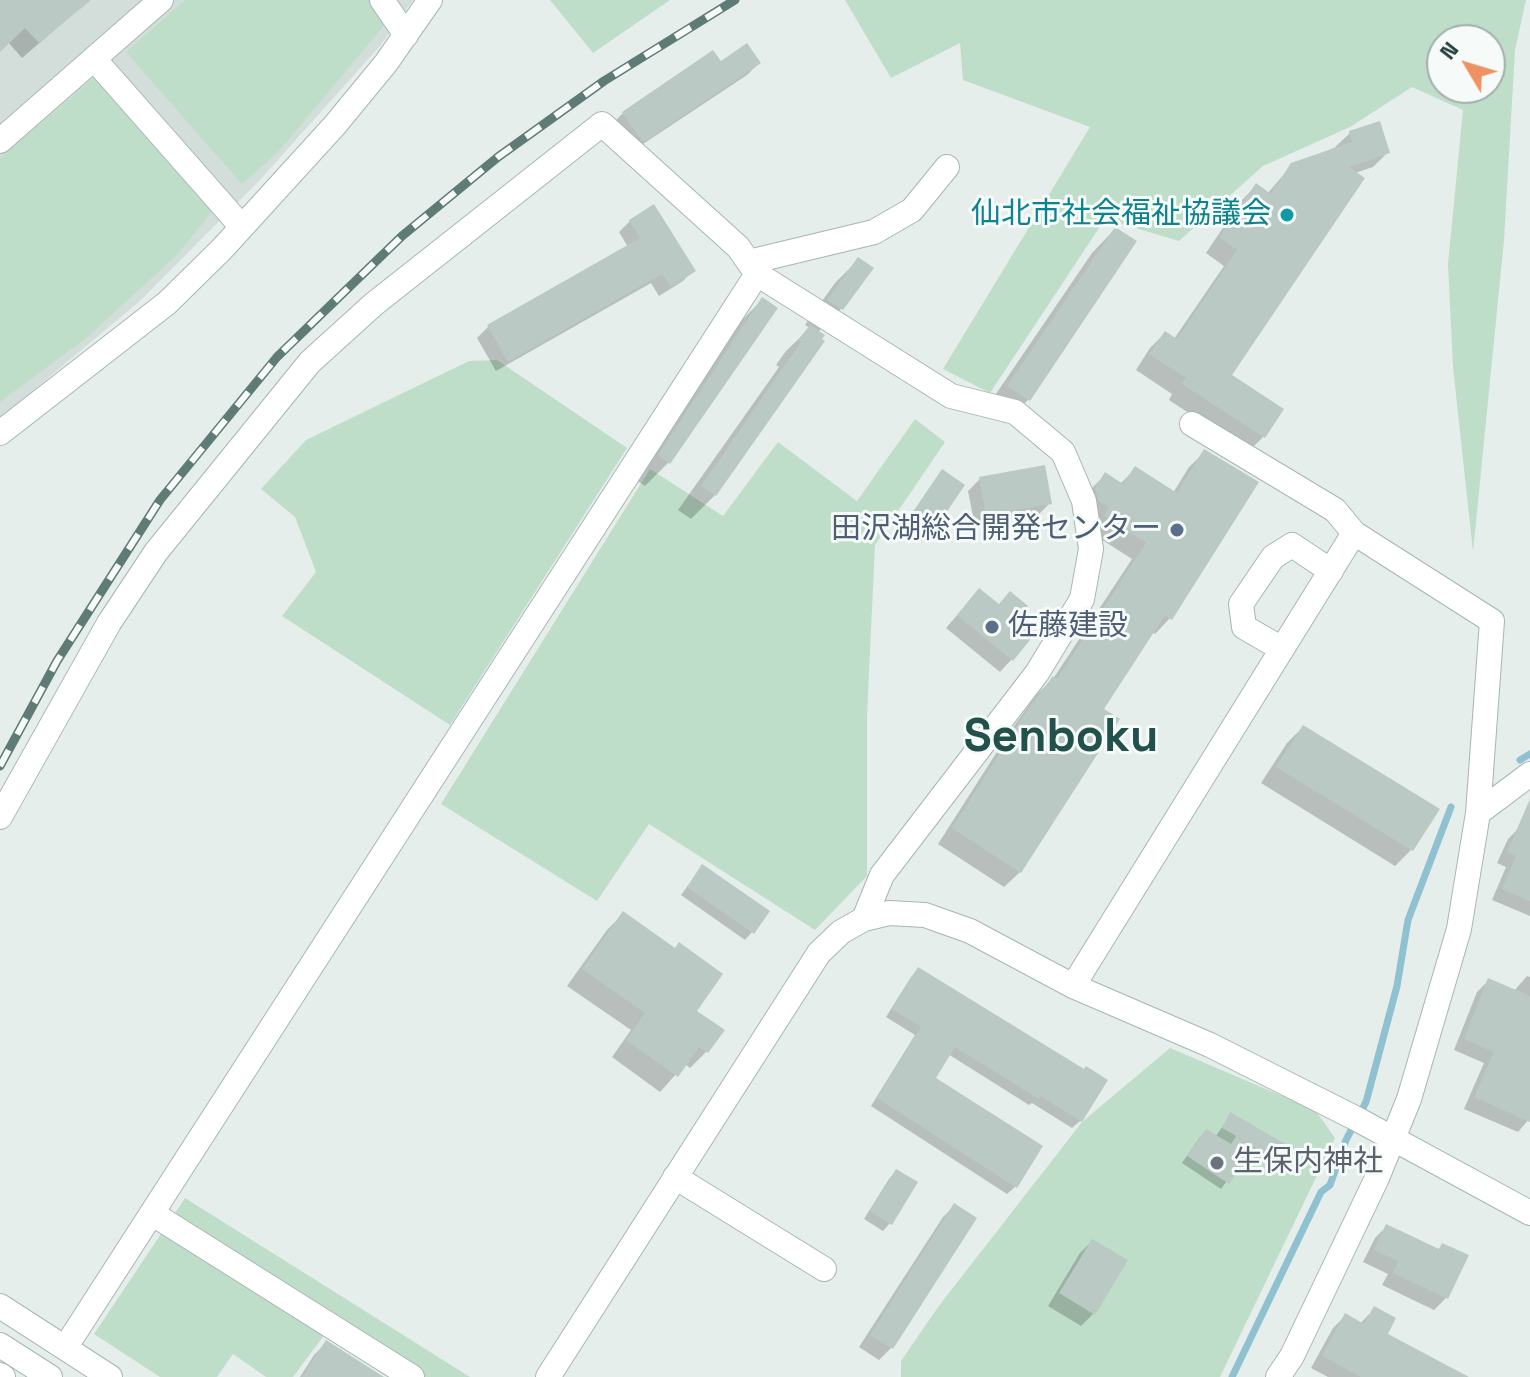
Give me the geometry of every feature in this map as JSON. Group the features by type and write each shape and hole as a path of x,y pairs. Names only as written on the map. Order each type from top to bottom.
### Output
{"street":[{"path":"0,141 161,0"},
{"path":"382,0 406,35"},
{"path":"0,433 167,303 335,125 386,63 430,0"},
{"path":"95,60 242,227"},
{"path":"0,817 109,623 156,552 310,362 374,304 602,124 738,247 753,268 951,396 1015,412 1063,452 1084,501 1091,549 1082,599 1037,673 882,875 864,919"},
{"path":"65,1348 753,268 874,232 912,210 947,167"},
{"path":"1192,424 1335,510 1354,533 1492,621 1478,813 1459,929 1409,1099 1377,1178 1292,1356 1278,1377"},
{"path":"1073,986 1354,533"},
{"path":"1282,649 1244,627 1241,604 1273,557 1292,545 1331,571"},
{"path":"1478,813 1530,774"},
{"path":"548,1377 819,953 841,932 864,919 889,913 925,915 970,931 1073,986 1210,1045 1355,1118 1530,1213"},
{"path":"675,1177 824,1269"},
{"path":"153,1214 412,1377"},
{"path":"0,1306 110,1377"},
{"path":"0,1345 50,1377"}],"shaded area":[{"path":"0,0 413,0 380,46 258,182 140,301 0,418"}],"green space":[{"path":"185,0 371,0 387,22 279,151 242,184 126,52"},
{"path":"550,0 670,0 593,53"},
{"path":"845,0 1526,0 1515,50 1504,240 1473,552 1453,367 1448,264 1463,110 1450,104 1506,104 1506,24 1426,24 1426,93 1412,87 1350,127 1263,166 1179,241 1105,219 990,393 943,369 1090,127 963,80 960,43 891,78"},
{"path":"94,78 214,209 177,255 85,339 0,402 0,158"},
{"path":"497,360 627,448 450,725 282,616 316,572 295,517 261,489 306,440 469,361"},
{"path":"915,419 945,442 875,545 867,715 867,876 815,930 649,824 597,901 441,804 650,469 723,516 778,442 857,501"},
{"path":"1170,1048 1315,1110 1335,1138 1220,1377 901,1377 901,1361 938,1307 1082,1122"},
{"path":"185,1198 470,1377 389,1377 395,1367 331,1326 293,1377 266,1377 233,1354 217,1377 160,1377 94,1334"}],"building":[{"path":"0,0 91,0 39,43 25,28 0,52"},
{"path":"747,43 761,63 644,142 639,137 622,112 713,50 721,61"},
{"name":"仙北市社会福祉協議会","path":"1380,121 1390,153 1349,167 1365,178 1232,375 1284,409 1265,438 1182,384 1186,378 1149,354 1165,331 1177,339 1237,250 1219,237 1256,183 1271,194 1291,163 1352,142 1349,131"},
{"path":"654,204 696,271 671,287 662,274 508,362 487,325 640,238 629,220"},
{"path":"1115,227 1137,241 1030,401 1007,386"},
{"path":"858,257 874,268 843,310 827,300"},
{"path":"762,297 778,308 670,464 658,455"},
{"path":"810,325 825,335 822,339 825,341 716,496 701,486"},
{"path":"1204,449 1259,482 1172,620 1165,615 1104,709 1120,719 1021,873 952,828 1026,712 1053,676 1057,679 1146,543 1104,516 1109,507 1099,501 1095,488 1105,472 1123,484 1135,466 1177,493"},
{"path":"1045,465 1052,504 986,515 979,477"},
{"path":"942,469 965,485 931,535 908,519"},
{"path":"979,588 999,604 1010,591 1028,606 1016,620 1034,635 1013,661 957,615"},
{"path":"1303,725 1440,809 1413,851 1276,767"},
{"path":"1530,799 1530,901 1502,889 1516,856 1507,852"},
{"path":"702,864 770,911 754,934 687,887"},
{"path":"623,911 675,948 679,942 723,974 697,1011 725,1030 708,1053 699,1047 678,1077 626,1040 645,1013 582,969"},
{"path":"918,967 1084,1069 1086,1066 1108,1080 1082,1122 955,1047 936,1078 1043,1146 1017,1188 877,1098 921,1027 892,1009"},
{"path":"1488,978 1530,996 1530,1122 1474,1097 1494,1052 1464,1039"},
{"path":"1230,1112 1299,1152 1289,1168 1254,1147 1229,1184 1187,1156 1206,1129 1231,1144 1236,1136 1222,1128"},
{"path":"896,1169 918,1182 892,1225 870,1211"},
{"path":"954,1203 977,1218 893,1349 870,1335"},
{"path":"1386,1224 1439,1249 1442,1243 1469,1255 1448,1299 1393,1273 1398,1261 1374,1250"},
{"path":"1092,1239 1128,1260 1095,1315 1059,1293"},
{"path":"1374,1306 1396,1318 1388,1334 1469,1377 1361,1377 1322,1356 1345,1313 1364,1324"},
{"path":"326,1340 384,1377 302,1377"}],"waterway":[{"path":"1520,760 1530,754"},
{"path":"1232,1377 1321,1192 1330,1185 1346,1140 1366,1102 1397,986 1408,920 1451,807"}],"railway":[{"path":"0,766 57,661 160,500 277,357 402,236 498,157 604,81 735,0"}],"place":[{"name":"仙北市社会福祉協議会","path":"1287,215"},
{"name":"田沢湖総合開発センター","path":"1177,530"},
{"name":"佐藤建設","path":"992,627"},
{"name":"生保内神社","path":"1217,1163"}],"district":[{"name":"Senboku","path":"1061,739"}]}
